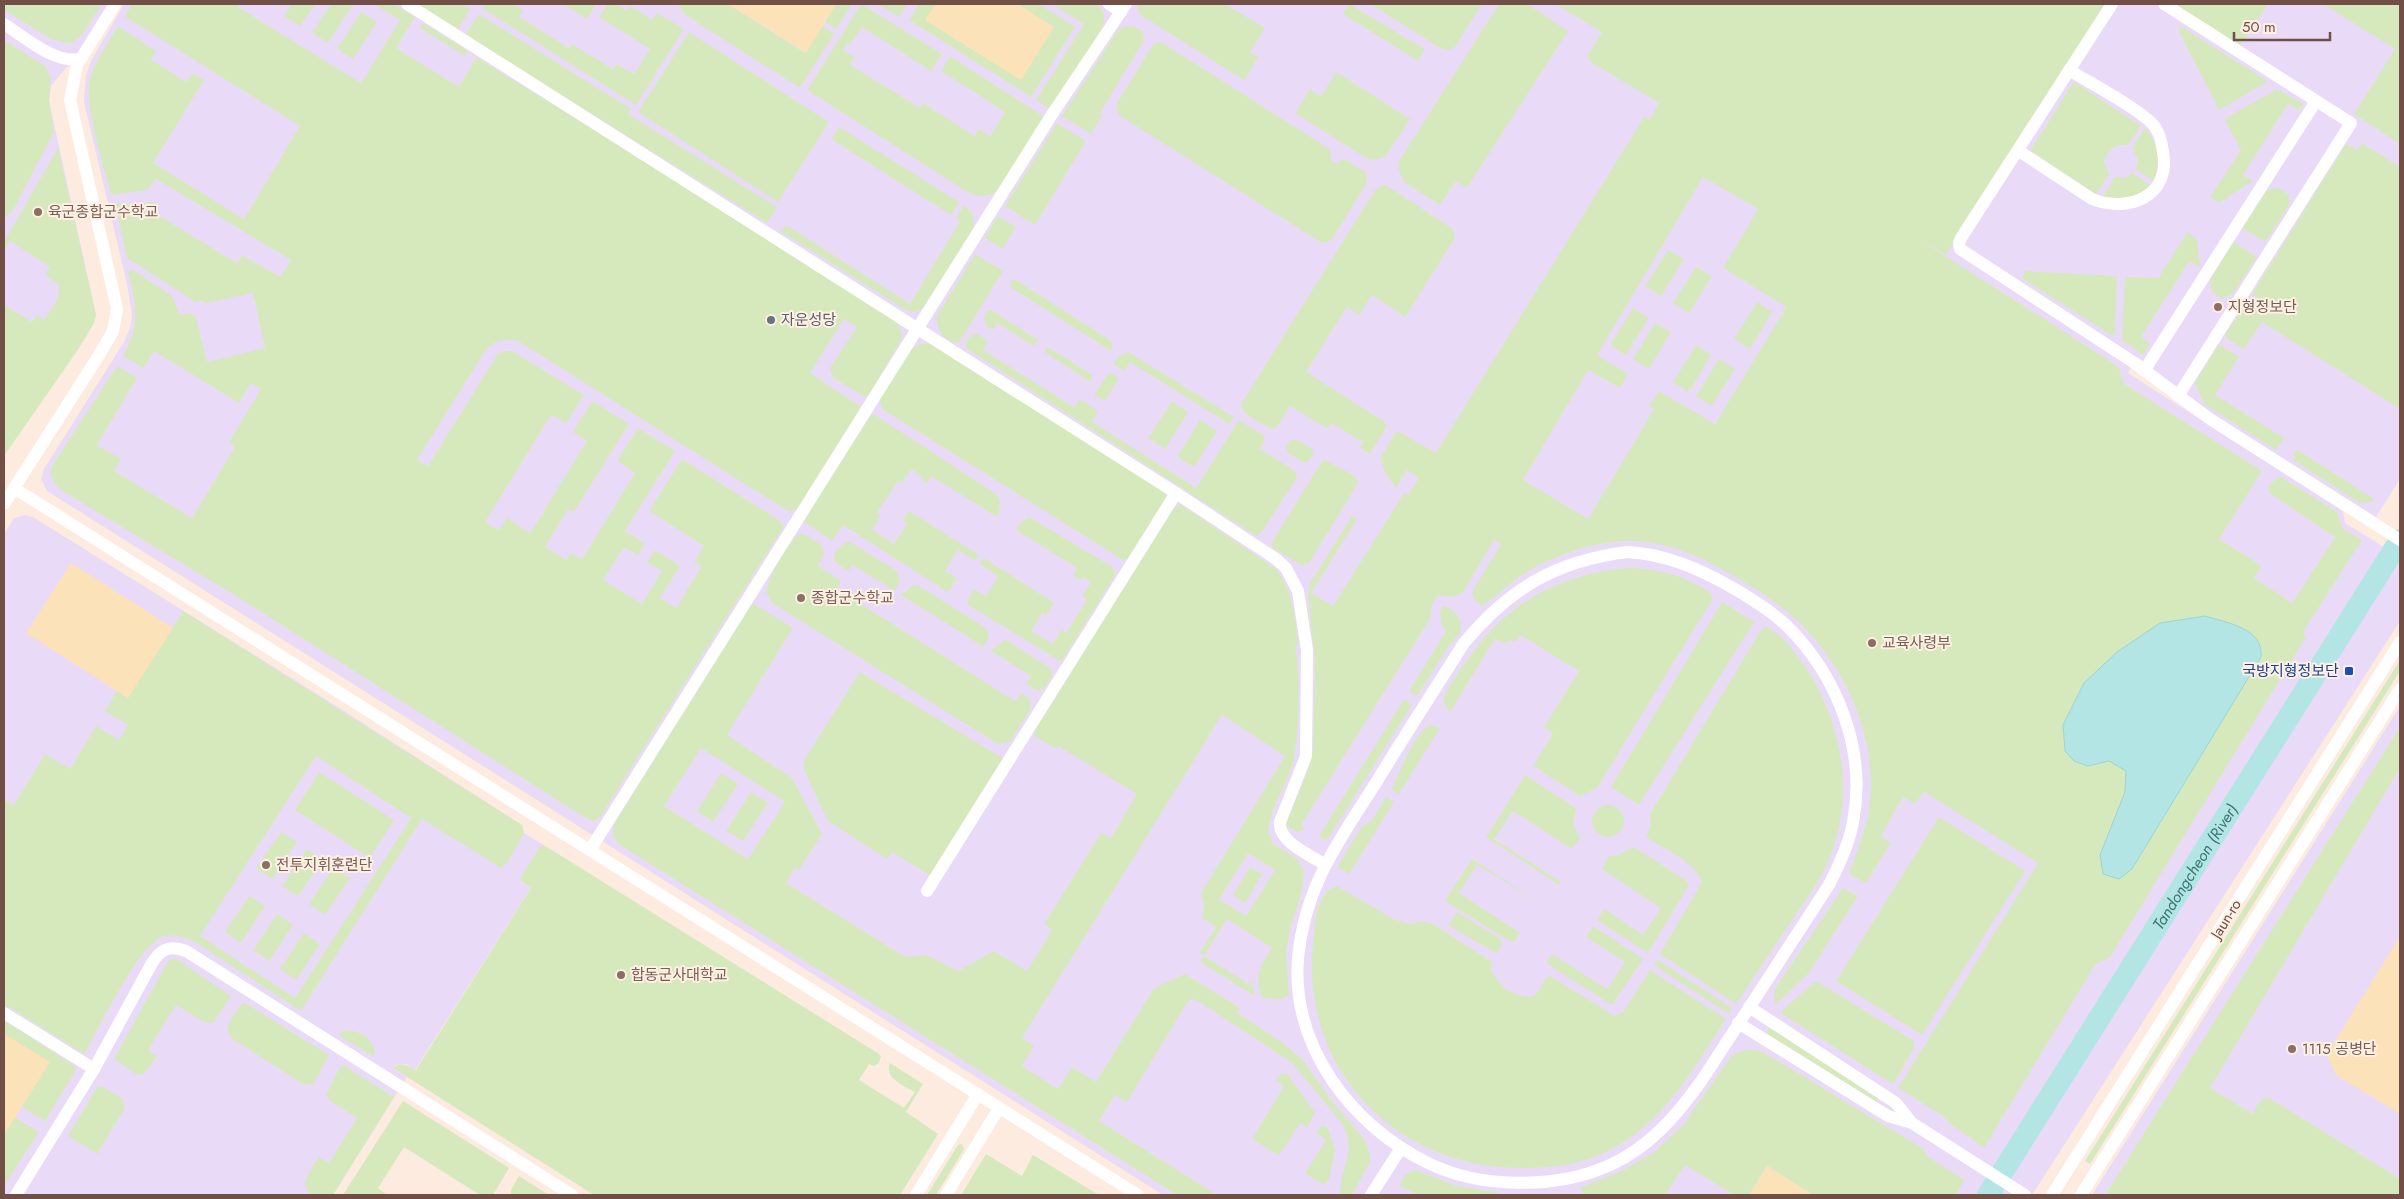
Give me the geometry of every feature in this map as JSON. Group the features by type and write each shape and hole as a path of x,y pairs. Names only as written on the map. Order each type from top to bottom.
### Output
{"street":[{"path":"70,91 80,59 115,4"},
{"path":"407,4 1176,493 1276,559 1286,568 1294,579 1298,591 1307,650 1307,744 1302,769 1279,828 1286,838 1324,864"},
{"path":"590,850 1051,116 1124,8 1109,4"},
{"path":"2112,4 2019,151 1961,238 1959,243 1960,249 2144,371 2210,419 2400,540"},
{"path":"2164,4 2350,123 2178,396"},
{"path":"4,24 57,57 70,60 80,59"},
{"path":"4,504 101,352 116,320 117,309 71,108 70,91 57,57"},
{"path":"2019,151 2102,204 2111,206 2132,204 2143,199 2162,177 2164,158 2154,127 2138,113 2069,70"},
{"path":"2144,371 2316,101"},
{"path":"14,488 1138,1195"},
{"path":"927,891 1176,493"},
{"path":"1627,552 1649,553 1673,560 1717,579 1755,601 1775,616 1796,636 1819,666 1839,700 1849,731 1855,761 1857,790 1854,822 1843,856 1829,885 1688,1099 1661,1131 1637,1150 1611,1165 1585,1175 1569,1179 1506,1183 1454,1173 1429,1164 1401,1148 1367,1122 1344,1098 1318,1058 1304,1018 1298,978 1301,939 1306,911 1324,864 1464,643 1498,606 1538,578 1580,561 1627,552"},
{"name":"Jaun-ro","path":"2052,1195 2400,642"},
{"name":"Jaun-ro","path":"2081,1195 2400,689"},
{"path":"16,1195 94,1069 158,953 165,948 175,947 186,952 572,1195"},
{"path":"1749,1007 1896,1103 1912,1123"},
{"path":"4,1013 94,1069"},
{"path":"1738,1023 1888,1116 1912,1123 2025,1195"},
{"path":"916,1195 978,1094"},
{"path":"946,1195 999,1108"},
{"path":"1371,1195 1401,1148"}],"shaded area":[{"name":"육군종합군수학교","path":"4,4 110,4 79,52 51,86 49,101 96,315 94,323 77,351 4,305"},
{"path":"124,4 2400,4 2400,479 2376,517 2210,413 2138,357 2128,373 2343,511 2345,523 2400,557 2400,621 2032,1195 1163,1195 47,491 41,479 44,469 124,342 130,328 132,315 127,284 84,102 86,75 91,61"},
{"name":"전투지휘훈련단","path":"25,515 33,517 344,711 522,825 524,833 547,847 543,846 519,880 531,888 415,1070 406,1064 396,1065 393,1068 407,1077 333,1195 4,1195 4,534 14,518"},
{"name":"1115 공병단","path":"2400,706 2400,1195 2092,1195 2257,933"}],"green space":[{"path":"4,4 102,4 81,36 70,44 51,39 4,10"},
{"path":"132,4 240,4 238,7 361,83 400,20 374,4 393,4 415,17 396,48 459,87 476,57 728,213 895,321 900,328 901,340 869,395 865,397 832,377 830,368 857,327 844,319 810,373 861,407 797,510 788,511 518,341 513,340 501,340 487,348 417,460 428,466 497,355 504,351 512,351 584,395 566,423 551,415 485,522 499,530 507,518 530,533 587,441 573,432 592,401 629,424 574,512 568,509 545,547 566,560 571,553 582,559 635,473 617,461 638,428 675,451 625,531 645,544 638,555 624,547 603,580 642,604 662,571 647,562 655,550 680,566 660,598 676,608 701,567 694,562 704,546 649,511 682,459 777,519 784,526 600,817 593,821 587,819 231,593 64,492 53,481 51,474 52,466 117,366 137,378 97,445 121,459 114,471 192,518 235,447 229,442 261,389 251,383 239,403 154,351 144,368 123,356 135,324 135,305 128,272 132,269 172,296 180,315 191,313 196,317 207,362 265,348 253,293 205,303 200,300 197,303 127,258 115,204 156,203 151,211 237,263 242,255 280,277 291,260 156,179 147,190 111,195 92,119 89,90 90,78 95,64 118,26 156,51 151,60 187,82 192,73 204,80 153,163 244,219 300,126 127,18 125,16"},
{"path":"292,4 315,4 300,26 284,16"},
{"path":"331,4 348,4 352,6 328,43 312,33"},
{"path":"417,4 461,4 470,10 458,29"},
{"path":"485,4 512,4 523,10 519,17 569,48 572,44 613,69 616,64 634,74 650,49 599,17 608,4 615,4 627,11 631,6 652,20 657,13 684,29 636,105 482,8"},
{"path":"563,4 596,4 587,19"},
{"path":"678,4 728,4 805,53 822,26 834,34 800,88 685,15"},
{"path":"836,4 852,4 836,29 825,22"},
{"path":"861,4 942,54 931,71 862,27 850,45 847,43 843,50 854,57 850,65 920,108 923,103 975,136 979,129 990,136 1005,112 941,71 950,56 1046,118 999,190 985,196 969,193 807,90"},
{"path":"878,4 907,4 899,17"},
{"path":"919,4 936,4 926,20 1054,27 1017,4 1039,4 1075,27 1031,97 909,20"},
{"path":"1052,4 1096,4 1103,11 1104,20 1103,27 1051,110 1036,100 1084,24"},
{"path":"1137,4 1225,4 1265,28 1250,52 1258,57 1244,80 1142,16 1138,12"},
{"path":"1349,4 1425,49 1418,61 1343,14"},
{"path":"1370,4 1482,4 1455,47 1449,50 1442,49"},
{"path":"1499,4 1527,4 1568,31 1467,188 1456,181 1440,205 1405,183 1399,172 1399,161"},
{"path":"1555,4 2105,4 1946,255 1917,238 2113,363 2119,368 2123,383 2262,471 2219,539 2262,566 2254,578 2292,603 2335,537 2269,493 2268,487 2279,476 2337,512 2342,528 2362,540 2303,632 2306,637 2110,957 2095,965 1984,1148 1948,1122 1943,1116 1898,1088 2038,863 1924,792 1915,804 1903,797 1881,836 1891,843 1866,883 1849,874 1868,816 1871,790 1870,764 1866,739 1848,689 1820,645 1795,618 1760,592 1707,561 1665,545 1651,542 1622,541 1594,545 1566,553 1528,571 1483,605 1475,600 1473,590 1501,544 1494,540 1463,592 1457,596 1442,596 1434,600 1430,619 1301,825 1306,829 1297,832 1287,826 1287,820 1303,783 1313,752 1315,662 1308,595 1310,583 1352,516 1357,519 1311,593 1333,606 1404,493 1408,495 1419,478 1407,470 1396,488 1385,473 1380,458 1395,433 1399,432 1436,453 1644,117 1649,120 1659,103 1589,61 1588,55 1602,32","holes":["1703,177 1758,209 1723,268 1786,307 1715,424 1659,391 1649,406 1654,409 1588,519 1523,480 1588,370 1620,388 1628,374 1597,355","2261,657 2132,869 2119,879 2100,855 2125,792 2126,771 2109,761 2088,766"]},
{"path":"2174,4 2268,4 2240,46"},
{"path":"2323,4 2400,4 2400,144 2354,114 2395,49"},
{"path":"361,12 377,22 353,59 337,49"},
{"path":"479,14 631,109 628,114 777,207 767,223 465,35"},
{"path":"423,23 468,51 465,56 420,28"},
{"path":"1126,26 1138,28 1143,32 1144,40 1100,113 1102,115 1091,134 1062,116 1119,29"},
{"path":"2180,26 2267,82 2219,110 2178,30"},
{"path":"689,32 829,122 778,202 638,112"},
{"path":"4,40 45,66 51,78 49,101 54,132 12,212 5,217"},
{"path":"1161,42 1328,148 1331,152 1329,158 1338,164 1341,160 1345,160 1366,172 1366,184 1332,240 1322,243 1120,116 1117,111 1117,103 1154,43"},
{"path":"1336,72 1410,119 1385,157 1372,160 1366,158 1295,113 1310,89 1321,96"},
{"path":"2074,82 2141,126 2128,145 2116,146 2107,154 2104,162 2109,174 2096,194 2030,151"},
{"path":"2277,89 2303,104 2299,110 2288,104 2243,175 2253,181 2219,203 2210,197 2241,150 2224,119"},
{"path":"1057,123 1086,141 1035,225 1005,206"},
{"path":"839,127 959,202 951,215 831,139"},
{"path":"2145,128 2154,140 2156,147 2158,160 2154,181 2136,169 2138,160 2132,148"},
{"path":"2362,143 2400,167 2400,409 2262,322 2244,349 2226,338 2225,335 2245,305 2257,311 2264,302 2252,294 2346,144 2357,150"},
{"path":"58,148 96,315 94,323 77,351 4,456 4,305 32,322 37,315 44,320 57,299 59,289 58,284 45,275 50,267 10,241 5,248 4,242"},
{"path":"2132,173 2150,185 2134,196 2122,198 2103,197 2115,177 2125,178"},
{"path":"1383,185 1453,229 1455,238 1405,317 1372,295 1359,315 1347,307 1306,372 1385,422 1386,428 1370,454 1360,448 1363,442 1331,423 1328,429 1290,406 1277,427 1271,429 1249,416 1241,404 1375,190"},
{"path":"2278,188 2289,195 2289,205 2265,242 2242,228 2266,192 2269,189"},
{"path":"964,205 972,213 974,227 924,307 916,312 906,310 780,231 786,226 791,228 910,304 960,221 956,218"},
{"path":"998,216 1016,227 1003,249 985,238"},
{"path":"2188,232 2197,239 2200,267 2189,261 2141,337 2150,344 2143,355 2122,340 2125,277 2158,278"},
{"path":"2233,242 2257,257 2233,293 2222,299 2212,292 2210,280"},
{"path":"1668,250 1684,259 1661,296 1645,286"},
{"path":"975,254 1003,271 960,341 954,343 941,332 937,316"},
{"path":"1696,267 1712,276 1689,313 1673,303"},
{"path":"2025,271 2117,276 2115,335 2111,335 2022,278"},
{"path":"1012,280 1016,280 1110,340 1113,345 1111,351 1010,287"},
{"path":"1757,302 1772,312 1750,349 1734,339"},
{"path":"1633,308 1649,318 1626,355 1610,345"},
{"path":"991,310 1038,340 1034,346 997,323 993,330 986,326 984,318 987,311"},
{"path":"1655,323 1671,332 1649,369 1633,359"},
{"path":"973,334 978,334 988,341 983,350 1074,407 1080,399 1098,411 1092,422 1196,488 1239,420 1263,435 1265,438 1260,449 1295,471 1297,478 1261,533 1256,536 966,348 966,341"},
{"path":"928,343 935,345 1164,491 1166,497 1129,558 1123,560 882,409 880,399 910,351 918,345"},
{"path":"2219,344 2239,357 2215,395 2284,438 2276,450 2204,404 2195,383"},
{"path":"1696,345 1711,355 1689,392 1673,382"},
{"path":"1048,347 1092,375 1092,380 1089,381 1046,353 1045,349"},
{"path":"1128,352 1234,417 1229,424 1130,362 1124,371 1113,364 1119,356"},
{"path":"1719,359 1735,369 1712,406 1696,396"},
{"path":"1109,372 1119,378 1105,401 1094,395"},
{"path":"1172,401 1188,412 1165,449 1148,438"},
{"path":"871,415 875,415 998,497 1000,506 997,517 931,476 927,483 912,469 902,483 898,481 877,513 880,516 872,530 894,544 907,524 903,520 909,511 979,555 975,561 958,550 945,571 957,578 950,590 946,591 843,525 832,541 803,521"},
{"path":"1200,420 1217,431 1194,467 1177,457"},
{"path":"1292,440 1297,440 1312,449 1313,455 1308,462 1303,462 1288,453 1286,446"},
{"path":"2296,449 2374,499 2373,502 2360,503 2293,460"},
{"path":"1325,460 1355,476 1358,483 1309,563 1301,565 1273,548 1272,542 1322,461"},
{"path":"1180,504 1276,569 1290,595 1298,644 1295,647 1299,687 1297,739 1293,763 1275,806 1268,832 1272,843 1296,858 1304,871 1302,891 1291,925 1286,952 1289,995 1281,999 1262,998 1258,977 1264,960 1272,948 1227,919 1204,956 1200,953 1216,927 1202,918 1204,906 1201,893 1285,756 1222,715 1022,1038 1034,1046 1022,1066 1058,1089 1072,1067 1096,1082 1154,988 1185,974 1240,1008 1237,1013 1283,1043 1302,1059 1335,1105 1365,1140 1370,1154 1370,1162 1352,1195 1341,1195 1340,1193 1348,1150 1346,1132 1341,1122 1292,1063 1198,1001 1192,999 1186,1004 1127,1102 1115,1095 1099,1121 1217,1195 1177,1195 620,845 613,837 614,824 752,603 793,628 727,735 792,778 822,834 799,870 795,867 786,883 902,955 908,957 927,955 958,971 994,951 1027,971 1052,930 1044,924 1101,833 1111,838 1137,794 1058,746 1056,749 1035,736 1034,732 1173,509","holes":["701,748 785,802 748,859 664,806","1248,853 1275,870 1246,916 1219,899"]},
{"path":"1029,517 1111,566 1116,574 1060,661 968,605 967,601 974,589 986,596 998,576 980,564 984,558 1054,603 1046,615 1042,613 1031,631 1053,644 1061,630 1066,633 1087,600 1082,596 1091,582 1083,577 1081,580 1073,575 1077,568 1016,530 1021,522"},
{"path":"801,534 806,535 822,546 824,555 818,566 841,581 837,589 1015,701 1021,693 1029,698 1031,708 1010,742 998,744 772,603 766,592 771,578 785,550"},
{"path":"845,542 850,542 897,571 900,580 895,591 852,565 848,571 834,561 835,552"},
{"path":"1626,568 1650,569 1680,577 1711,593 1712,600 1597,788 1580,796 1533,766 1553,733 1544,727 1579,671 1520,635 1516,641 1507,641 1504,644 1495,639 1450,712 1443,702 1453,681 1481,642 1515,609 1534,596 1577,577"},
{"path":"913,585 919,586 986,628 989,635 984,647 901,595"},
{"path":"1722,602 1754,622 1639,805 1611,787"},
{"path":"1445,606 1453,610 1458,616 1461,624 1460,633 1448,647 1417,696 1409,691 1447,630 1442,627 1440,613 1442,607"},
{"path":"183,611 522,825 524,833 508,862 501,868 422,819 301,1011 195,942 175,936 162,937 152,944 131,971 84,1054 4,1004 4,800 14,805 45,754 70,769 96,726 119,740 128,725 105,711 117,691 128,698","holes":["316,756 411,818 295,998 200,936"]},
{"path":"1765,627 1779,635 1793,650 1811,675 1825,703 1839,749 1843,795 1841,819 1827,864 1811,892 1736,1004 1660,954 1702,882 1686,862 1646,837 1651,824 1650,814 1761,630"},
{"path":"1004,640 1051,669 1052,677 1043,689 1036,690 1026,684 1031,676 991,651"},
{"path":"2400,660 2400,671 2090,1164 2085,1161"},
{"path":"860,672 1004,759 931,876 892,852 887,859 828,821 804,770 804,760"},
{"path":"1404,699 1412,705 1329,837 1326,840 1319,836"},
{"path":"1431,725 1440,728 1399,794 1391,789 1413,743"},
{"path":"2400,727 2400,768 2210,1088 2253,1114 2257,1105 2264,1098 2271,1099 2400,1179 2400,1195 2105,1195"},
{"path":"319,772 394,820 370,858 295,810"},
{"path":"721,773 738,784 713,822 697,811"},
{"path":"1525,775 1576,808 1573,824 1580,838 1572,849 1513,811 1494,839 1561,882 1559,885 1486,837"},
{"path":"751,792 768,803 743,841 726,831"},
{"path":"1386,797 1394,802 1349,874 1337,867 1362,826 1372,820"},
{"path":"1608,805 1614,806 1619,810 1623,815 1623,827 1619,832 1614,836 1608,837 1602,836 1597,832 1593,827 1592,821 1593,815 1597,810 1602,806"},
{"path":"1939,817 2025,871 1922,1035 1836,981"},
{"path":"281,832 297,842 272,879 256,868"},
{"name":"합동군사대학교","path":"543,846 879,1054 881,1056 879,1063 874,1066 869,1064 859,1080 904,1108 915,1092 892,1077 889,1068 890,1063 923,1084 906,1112 938,1134 900,1195 594,1195 393,1068 402,1065 416,1070 531,888 519,880 539,848"},
{"path":"1634,847 1684,879 1689,885 1648,953 1597,920 1604,909 1643,935 1661,908 1602,869 1609,856 1618,855"},
{"path":"307,849 323,860 298,896 282,886"},
{"path":"1472,859 1545,906 1477,865 1459,893 1520,933 1513,943 1445,901"},
{"path":"334,867 350,878 325,915 309,904"},
{"path":"1250,867 1262,874 1245,903 1233,895"},
{"path":"1337,886 1395,920 1411,924 1422,921 1433,924 1492,962 1491,971 1503,987 1520,995 1533,996 1540,990 1545,979 1550,976 1615,1016 1623,1012 1650,970 1726,1019 1689,1075 1662,1110 1629,1139 1600,1155 1569,1164 1526,1168 1478,1164 1435,1151 1396,1130 1364,1101 1338,1066 1321,1026 1312,982 1314,934 1317,912 1322,899 1331,889"},
{"path":"1843,888 1858,896 1808,974 1775,1005 1774,993 1776,987"},
{"path":"249,896 265,906 241,943 225,932"},
{"path":"1457,912 1500,939 1502,943 1497,954 1448,925"},
{"path":"277,914 293,925 269,961 253,950"},
{"path":"1593,926 1643,959 1613,1004 1610,1004 1546,963 1552,954 1607,989 1625,962 1586,937"},
{"path":"304,933 320,944 296,980 280,969"},
{"path":"1204,956 1249,984 1251,981 1255,996 1200,962"},
{"path":"175,958 231,996 213,1023 204,1022 176,1005 148,1050 157,1056 144,1074 137,1075 114,1059 168,961"},
{"path":"1658,960 1732,1008 1729,1014 1654,965"},
{"path":"1816,981 1914,1041 1914,1048 1895,1082 1891,1083 1782,1014 1782,1010"},
{"path":"242,1003 245,1003 329,1055 314,1084 303,1084 231,1038 228,1029 229,1025"},
{"path":"4,1020 76,1067 45,1121 22,1107 49,1062 4,1034"},
{"path":"1770,1027 1879,1098 1876,1102 1766,1034"},
{"path":"345,1030 362,1034 371,1041 375,1051 374,1057 338,1035"},
{"path":"1749,1049 1763,1052 1922,1148 1928,1157 1965,1180 1955,1195 1813,1195 1767,1166 1749,1195 1734,1195 1685,1165 1665,1195 1583,1195 1581,1187 1622,1171 1653,1153 1683,1125 1732,1055"},
{"path":"343,1065 394,1097 333,1195 312,1195 306,1186 307,1176 319,1157 329,1163 357,1118 330,1101 326,1095 340,1067"},
{"path":"1282,1073 1288,1075 1315,1113 1307,1128 1300,1123 1279,1156 1252,1139 1284,1086 1275,1080"},
{"path":"98,1086 123,1099 125,1108 97,1154 68,1136"},
{"path":"403,1101 509,1168 493,1195 480,1195 404,1147 378,1188 385,1195 343,1195"},
{"path":"14,1117 39,1132 6,1183 4,1183 4,1135"},
{"path":"1322,1125 1328,1128 1335,1150 1329,1179 1324,1185 1305,1173 1326,1140 1316,1133"},
{"path":"962,1144 964,1149 936,1195 927,1195 958,1145"},
{"path":"986,1154 1022,1176 1033,1155 1099,1195 961,1195"},
{"path":"1415,1170 1457,1186 1510,1195 1418,1195 1399,1185 1405,1175"},
{"path":"519,1176 549,1195 511,1195 511,1190"}],"sand":[{"path":"728,4 836,4 806,53"},
{"path":"936,4 1017,4 1054,27 1021,80 925,20"},
{"path":"71,563 173,628 128,698 26,633"},
{"path":"2400,936 2400,1114 2336,1075 2328,1057 2332,1046"},
{"path":"4,1034 50,1062 4,1135"},
{"path":"1767,1166 1813,1195 1749,1195"}],"water":[{"path":"2205,616 2233,624 2250,633 2257,639 2261,657 2132,869 2119,879 2103,874 2100,855 2125,792 2126,771 2109,761 2088,766 2074,761 2065,751 2063,725 2084,683 2117,652 2160,623"}],"waterway":[{"name":"Tandongcheon (River)","path":"1988,1195 2400,540"}],"place":[{"name":"육군종합군수학교","path":"38,212"},
{"name":"지형정보단","path":"2218,307"},
{"name":"자운성당","path":"771,320"},
{"name":"종합군수학교","path":"801,598"},
{"name":"교육사령부","path":"1872,643"},
{"name":"국방지형정보단","path":"2349,671"},
{"name":"전투지휘훈련단","path":"266,865"},
{"name":"합동군사대학교","path":"621,975"},
{"name":"1115 공병단","path":"2292,1049"}]}
